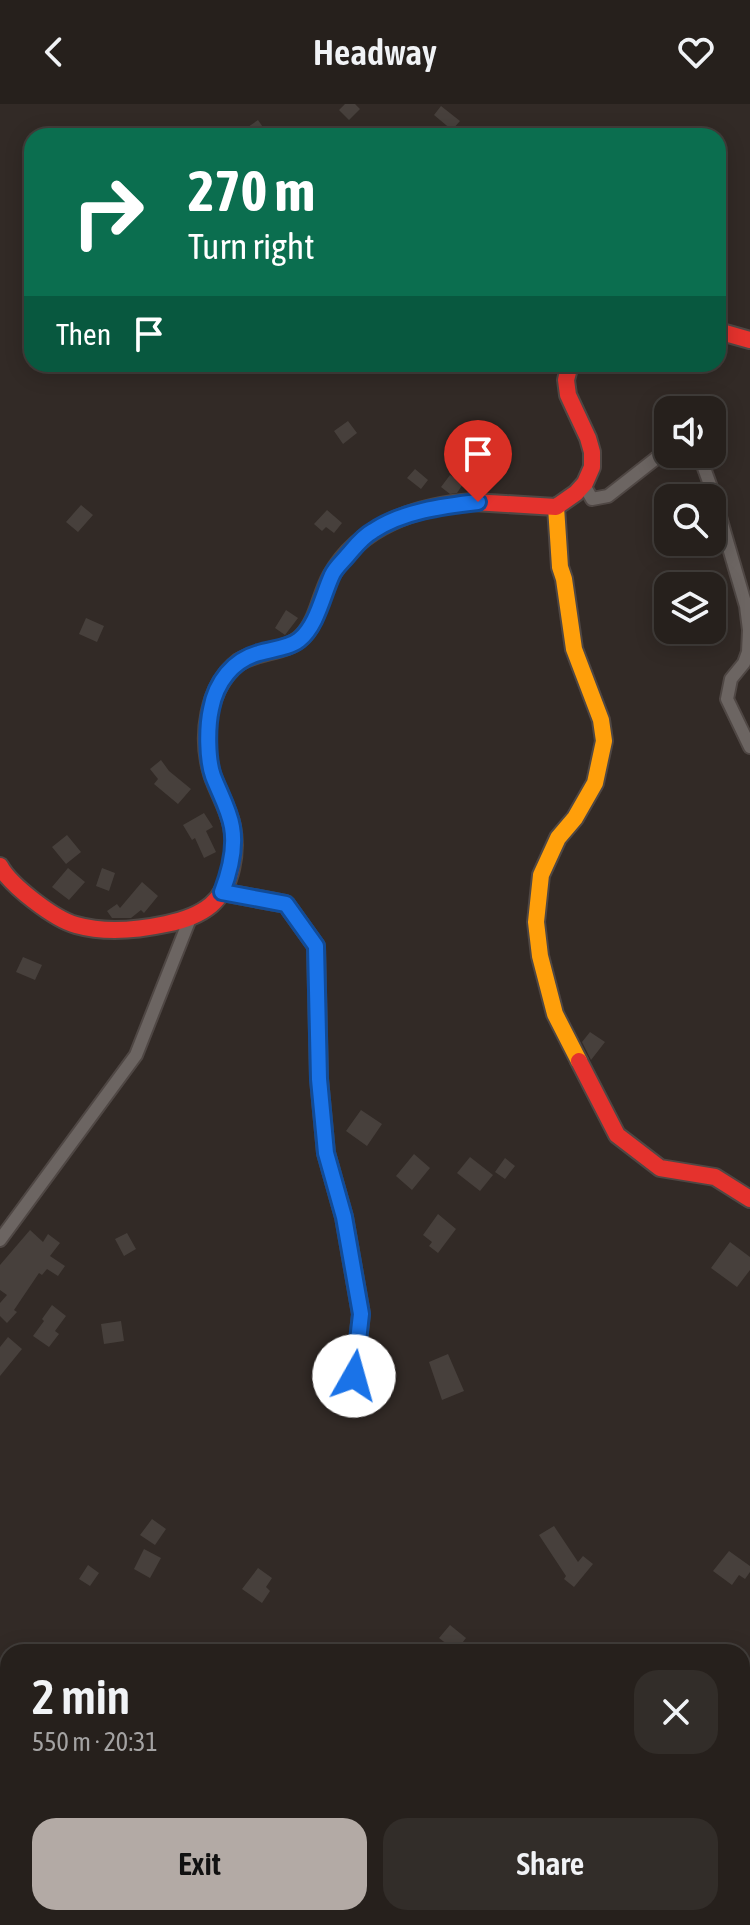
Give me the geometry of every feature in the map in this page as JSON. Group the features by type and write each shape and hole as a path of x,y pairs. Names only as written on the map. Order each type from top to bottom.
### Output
{"street":[{"path":"726,333 750,340"},
{"path":"0,866 7,879 72,925 118,930 156,927 213,905 222,892 233,851 232,826 211,771 209,746 210,710 227,672 241,660 299,640 321,604 333,572 359,541 374,530 437,507 478,502 556,507 584,485 592,469 594,453 569,401 566,372"},
{"path":"584,485 592,499 608,496 654,460"},
{"path":"704,468 746,606 748,652 744,663 731,679 727,699 750,747"},
{"path":"556,507 560,567 574,649 601,720 604,741 595,783 575,818 558,838 541,875 536,922 540,956 555,1014 617,1135 660,1168 715,1177 750,1199"},
{"path":"222,892 286,904 316,946 319,1079 326,1153 344,1217 361,1314 354,1376"},
{"path":"0,1240 136,1055 191,916"}],"building":[{"path":"345,104 355,104 360,109 349,120 339,110"},
{"path":"441,106 460,121 450,128 434,115"},
{"path":"258,120 264,128 246,128"},
{"path":"348,421 357,433 343,444 334,431"},
{"path":"474,425 489,436 477,452 462,442"},
{"path":"415,469 428,480 421,489 407,478"},
{"path":"450,475 463,484 457,493 450,494 441,487"},
{"path":"81,505 93,515 78,532 66,522"},
{"path":"327,510 342,523 334,533 326,527 322,531 314,524"},
{"path":"286,610 298,618 285,635 275,628"},
{"path":"86,618 104,626 97,642 79,634"},
{"path":"161,760 191,789 178,804 154,784 158,779 150,769"},
{"path":"204,813 213,827 206,831 216,852 204,858 195,838 192,840 183,825"},
{"path":"67,835 81,852 66,864 52,847"},
{"path":"68,868 85,882 69,900 52,887"},
{"path":"102,868 115,873 109,891 96,886"},
{"path":"142,882 158,896 144,913 141,910 131,918 112,918 107,911 117,904 120,908"},
{"path":"23,957 42,965 35,980 16,972"},
{"path":"590,1032 605,1042 591,1060 582,1042"},
{"path":"361,1110 382,1124 367,1146 346,1131"},
{"path":"414,1154 430,1168 412,1190 396,1176"},
{"path":"470,1157 493,1175 480,1191 457,1173"},
{"path":"505,1158 515,1166 505,1179 495,1172"},
{"path":"438,1214 456,1229 438,1253 429,1246 432,1242 423,1235"},
{"path":"30,1230 43,1242 48,1234 60,1243 50,1256 65,1266 58,1276 47,1269 42,1275 39,1273 14,1310 17,1312 7,1323 0,1316 0,1303 7,1295 0,1290 0,1265"},
{"path":"127,1233 136,1249 124,1256 115,1239"},
{"path":"730,1242 750,1257 750,1270 737,1287 711,1268"},
{"path":"52,1305 66,1316 55,1331 59,1334 49,1347 33,1336"},
{"path":"121,1321 124,1341 104,1344 101,1324"},
{"path":"8,1337 22,1349 0,1376 0,1347"},
{"path":"448,1354 464,1391 442,1400 429,1362"},
{"path":"152,1519 166,1529 155,1545 140,1535"},
{"path":"554,1526 578,1562 583,1556 593,1564 574,1587 564,1579 566,1576 539,1535"},
{"path":"144,1549 161,1558 150,1578 134,1569"},
{"path":"729,1551 750,1566 745,1579 739,1575 732,1585 713,1571"},
{"path":"88,1565 99,1573 90,1586 79,1579"},
{"path":"258,1568 272,1578 266,1587 270,1591 262,1603 242,1589"},
{"path":"450,1625 466,1638 461,1644 447,1644 439,1638"}],"traffic: fast":[{"path":"239,662 289,646 302,637 312,624 331,576 343,558 374,531 392,521 431,508 473,502"}],"traffic: slow":[{"path":"556,507 560,567 574,649 601,720 604,741 595,783 575,818 558,838 541,875 536,922 540,956 555,1014 579,1061"},
{"path":"222,892 286,904 316,946 319,1079 326,1153 344,1217 361,1314 354,1376"}],"traffic: jam":[{"path":"726,333 750,340"},
{"path":"473,502 556,507 585,483 592,467 592,452 568,395 568,372"},
{"path":"0,866 13,882 45,909 67,922 87,928 121,930 172,923 211,905 228,879 234,846 230,819 212,774 207,729 213,699 228,672 239,662"},
{"path":"579,1061 617,1135 660,1168 715,1177 750,1199"}],"route":[{"path":"354,1376 361,1314 344,1217 326,1153 319,1079 316,946 286,904 222,892 233,851 232,826 211,771 210,710 227,672 241,660 299,640 321,604 333,572 359,541 398,519 437,507 478,502"}]}
